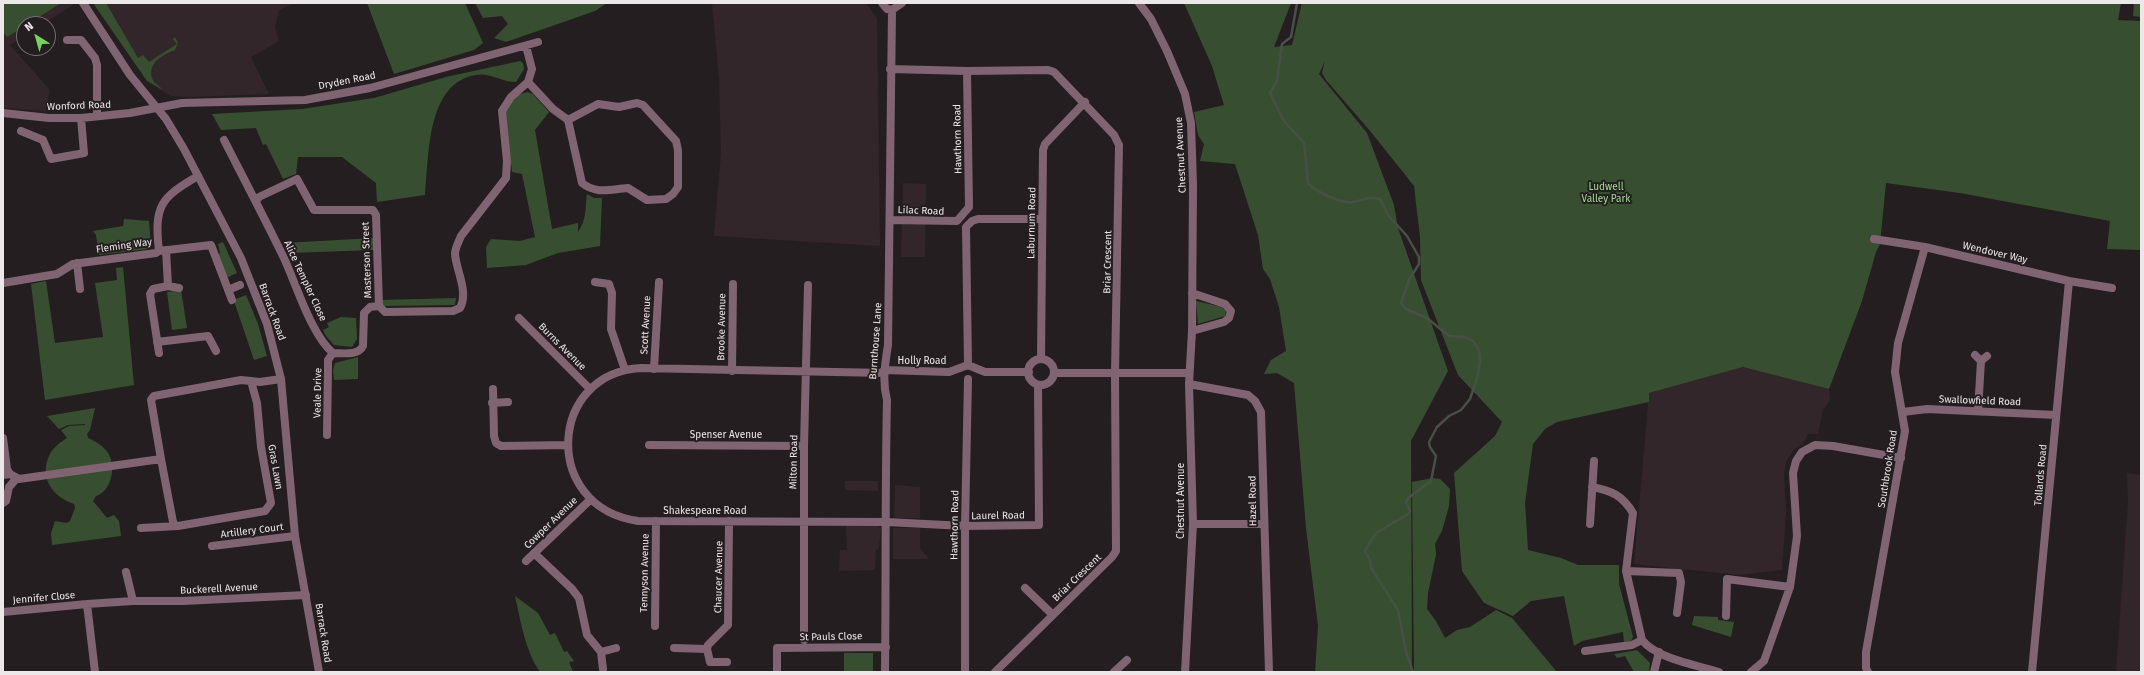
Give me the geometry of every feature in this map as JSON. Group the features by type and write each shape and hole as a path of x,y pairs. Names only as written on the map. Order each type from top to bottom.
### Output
{"street":[{"name":"Barrack Road","path":"83,3 130,75 156,109 166,119 184,149 241,258 272,337 281,379 295,536 319,672"},
{"path":"882,3 887,9 892,10 902,3"},
{"name":"Chestnut Avenue","path":"1139,3 1151,19 1167,51 1185,94 1188,108 1193,185 1192,331 1189,374 1193,524 1184,672"},
{"name":"Burnthouse Lane","path":"886,672 884,554 886,522 884,492 887,400 884,371 888,344 891,220 890,69 892,10"},
{"path":"67,40 82,36 95,58 97,65 97,116"},
{"name":"Dryden Road","path":"156,109 188,103 305,100 370,88 538,42"},
{"path":"526,46 532,69 528,82 553,109 568,120 582,183 591,190 609,191 628,188 648,200 666,199 675,192 678,182 678,150 676,141 643,105 637,103 619,107 598,104 568,120"},
{"name":"Briar Crescent","path":"890,69 968,71 1048,70 1054,72 1085,102 1114,135 1119,145 1115,373 1116,551 1112,557 995,672"},
{"name":"Hawthorn Road","path":"968,71 969,207"},
{"name":"Masterson Street","path":"256,201 259,197 297,179 314,210 373,210 376,215 379,306 386,312 453,311 460,308 462,296 455,253 458,242 506,178 507,161 502,111 511,97 528,82"},
{"name":"Laburnum Road","path":"1041,359 1041,219 1043,150 1045,144 1085,102"},
{"name":"Wonford Road","path":"3,113 49,118 80,118 156,109"},
{"path":"21,131 43,140 51,159 84,153 80,118"},
{"path":"43,140 48,132"},
{"name":"Alice Templer Close","path":"224,140 256,201 313,324 325,345 333,353"},
{"name":"Fleming Way","path":"3,282 58,274 76,263 151,254 162,250 158,219 163,204 174,190 198,176"},
{"name":"Lilac Road","path":"891,220 957,221 969,207"},
{"path":"1029,372 985,372 968,365 966,227 972,220 1041,219"},
{"name":"Wendover Way","path":"1874,239 1925,247 2069,281 2112,288"},
{"path":"168,286 162,250 211,245 232,300"},
{"name":"Southbrook Road","path":"1868,672 1865,664 1866,652 1905,430 1895,372 1898,343 1925,247"},
{"path":"76,263 80,289"},
{"name":"Tollards Road","path":"2032,672 2069,281"},
{"path":"595,282 609,284 612,293 611,329 625,370"},
{"name":"Scott Avenue","path":"654,369 659,282"},
{"name":"Brooke Avenue","path":"732,371 733,284"},
{"path":"228,290 240,285"},
{"name":"Milton Road","path":"804,640 803,521 808,285"},
{"path":"159,353 150,294 153,289 168,286 179,288"},
{"path":"1192,293 1224,304 1231,311 1229,318 1224,322 1192,331"},
{"path":"333,353 358,352 361,350 363,346 364,312 370,307 379,306"},
{"name":"Burns Avenue","path":"519,318 590,390"},
{"path":"157,342 208,336 216,350"},
{"name":"Veale Drive","path":"327,435 328,360 333,353"},
{"path":"1978,411 1981,357"},
{"path":"1041,359 1052,365 1054,373 1053,378 1047,384 1038,385 1031,380 1029,372 1031,365 1041,359"},
{"name":"Holly Road","path":"884,371 949,372 968,365"},
{"name":"Shakespeare Road","path":"884,371 625,370 604,379 590,390 581,401 572,419 568,445 572,471 590,500 617,516 638,521 886,522"},
{"path":"1054,373 1189,374"},
{"name":"Hawthorn Road","path":"965,672 965,526 968,378"},
{"path":"175,525 173,522 161,459 152,398 158,394 241,380 260,382 281,379"},
{"name":"Gras Lawn","path":"141,528 175,525 265,511 268,508 271,503 261,448 257,403 251,381"},
{"name":"Hazel Road","path":"1189,384 1248,395 1258,406 1261,419 1263,524 1269,672"},
{"name":"Laurel Road","path":"886,522 965,526 1039,525 1038,385"},
{"path":"493,389 492,403 494,436 496,443 501,446 568,445"},
{"path":"492,403 508,402"},
{"name":"Swallowfield Road","path":"1903,412 1927,409 2056,415"},
{"path":"3,438 7,469 10,476 6,501 3,503"},
{"name":"Spenser Avenue","path":"649,445 804,446"},
{"path":"1751,672 1764,661 1790,587 1797,536 1793,473 1796,461 1802,452 1815,445 1833,446 1901,458"},
{"path":"10,476 44,477 161,459"},
{"path":"1590,524 1594,461"},
{"path":"1592,487 1622,497 1633,513 1626,568 1642,640 1651,648 1682,662 1719,672"},
{"name":"Cowper Avenue","path":"526,561 590,500"},
{"name":"Tennyson Avenue","path":"655,626 656,521"},
{"name":"Chaucer Avenue","path":"707,649 708,645 728,625 729,521"},
{"path":"1193,524 1263,524"},
{"name":"Artillery Court","path":"212,546 295,536"},
{"path":"534,554 572,589 579,598 588,635 601,652 603,669"},
{"path":"1626,568 1679,573 1681,582 1677,613"},
{"path":"126,572 133,600"},
{"path":"1726,616 1727,579 1790,587"},
{"name":"Briar Crescent","path":"1025,588 1053,615"},
{"name":"Buckerell Avenue","path":"87,604 133,600 183,602 306,595"},
{"path":"87,604 95,672"},
{"name":"Jennifer Close","path":"3,612 87,604"},
{"path":"1585,651 1632,645 1642,640"},
{"name":"St Pauls Close","path":"777,672 773,648 886,647"},
{"path":"601,652 616,648"},
{"path":"674,648 707,649 710,662 727,662"},
{"path":"1654,672 1659,652"},
{"path":"1114,672 1126,660"}],"shaded area":[{"path":"3,3 72,3 73,5 56,16 16,16 16,41 10,45 16,52 16,56 20,56 50,90 46,111 3,108"},
{"path":"102,3 295,3 279,10 275,27 279,41 251,57 269,94 189,97 171,96 154,86 141,69"},
{"path":"712,3 866,3 877,18 880,246 714,236 721,153 719,78"},
{"path":"903,183 926,184 925,257 901,257"},
{"path":"1743,367 1829,389 1830,400 1823,410 1818,434 1808,434 1803,444 1794,449 1786,462 1784,474 1786,513 1782,570 1739,575 1634,564 1649,393"},
{"path":"2127,473 2141,475 2141,672 2116,672 2128,502"},
{"path":"845,481 878,481 878,491 845,490"},
{"path":"895,485 920,487 920,518 894,518"},
{"path":"846,526 877,526 881,528 879,548 876,550 875,570 839,571 840,550 847,550"},
{"path":"893,528 920,528 920,548 929,559 893,559"}],"green space":[{"path":"3,3 61,3 41,16 16,16 16,32 7,37 3,32"},
{"path":"93,3 106,3 138,58 143,55 149,62 177,44 173,39 175,37 178,43 175,50 160,58 153,66 151,71 151,76 154,82 163,90 147,81"},
{"path":"367,3 465,3 483,43 474,50 394,74"},
{"path":"475,3 607,3 595,11 506,42 494,38 508,24 502,16 483,18"},
{"name":"Ludwell Valley Park","path":"1184,3 1291,3 1274,47 1292,45 1302,3 2121,3 2118,20 2141,21 2141,250 2107,249 2110,221 1960,193 1886,183 1880,244 1876,252 1862,301 1829,389 1743,367 1649,393 1649,402 1557,422 1545,429 1533,444 1525,503 1528,550 1561,558 1578,565 1619,565 1619,584 1633,637 1631,641 1624,642 1623,632 1582,641 1574,646 1564,596 1531,601 1513,616 1484,603 1462,571 1454,473 1495,436 1502,422 1458,375 1421,280 1420,237 1414,186 1371,132 1326,80 1322,73 1325,61 1319,74 1367,133 1394,205 1398,228 1448,371 1411,441 1412,672 1315,672 1318,626 1306,528 1294,383 1277,373 1264,374 1271,360 1286,351 1279,307 1270,279 1263,269 1258,235 1235,164 1200,161 1204,144 1198,135 1194,112 1224,105 1212,66"},
{"path":"2134,3 2141,3 2141,17 2133,16"},
{"path":"520,61 523,63 524,69 516,82 480,74 459,81 447,92 439,107 433,124 425,195 377,202 376,183 342,157 298,157 296,174 283,179 266,144 263,145 256,128 221,130 212,114 302,109 374,98 446,77"},
{"path":"528,92 533,94 549,112 535,130 552,229 578,223 578,232 583,223 587,194 594,198 602,198 600,246 558,253 526,265 487,268 486,247 491,239 520,241 535,237 522,174 512,172 505,113 517,95"},
{"path":"124,219 149,221 151,247 148,249 99,255 96,235 93,231 123,226"},
{"path":"374,238 374,250 289,253 284,243"},
{"path":"223,242 237,273 226,278 218,255 220,253 218,244"},
{"path":"123,267 134,385 45,400 31,284 46,281 55,343 103,337 95,283 117,280 116,268"},
{"path":"181,290 187,328 172,330 167,292"},
{"path":"246,295 258,324 267,356 254,360 235,304 236,299"},
{"path":"456,298 455,305 383,306 381,300"},
{"path":"1196,301 1222,307 1226,311 1225,316 1198,324"},
{"path":"341,317 356,318 357,339 352,347 334,345 323,330 329,327 327,323"},
{"path":"358,357 358,379 334,380 333,370 335,363"},
{"path":"95,408 90,430 87,434 88,438 106,450 111,458 112,471 109,484 101,494 96,496 93,501 107,518 114,515 119,521 121,536 52,545 51,533 55,521 66,523 70,521 75,508 74,504 60,497 50,486 47,479 46,464 53,450 67,438 61,430 69,426 85,424 68,425 59,429 47,416"},
{"path":"1433,478 1440,479 1450,489 1449,506 1442,531 1435,544 1436,555 1428,593 1427,609 1436,621 1445,638 1457,630 1470,627 1496,610 1512,618 1557,672 1414,672 1412,482"},
{"path":"515,596 538,613 550,635 555,633 564,652 567,651 574,661 569,662 573,672 540,672 527,645"},
{"path":"1694,616 1718,617 1718,620 1734,622 1731,637 1692,625"},
{"path":"1637,650 1650,663 1649,672 1634,672 1625,656 1617,658 1614,654"},
{"path":"844,653 873,653 873,672 844,672"}],"waterway":[{"path":"1297,3 1291,37 1282,44 1277,81 1270,93 1284,121 1304,143 1308,183 1316,190 1342,201 1353,202 1369,198 1380,199 1388,215 1407,236 1419,257 1419,264 1409,280 1401,303 1406,309 1427,318 1449,336 1465,337 1473,341 1479,350 1480,361 1478,375 1470,399 1461,410 1449,416 1437,427 1429,442 1430,447 1436,456 1431,481 1408,498 1406,503 1410,511 1408,514 1376,533 1365,551 1370,560 1371,568 1398,610 1406,652 1413,672"}]}
